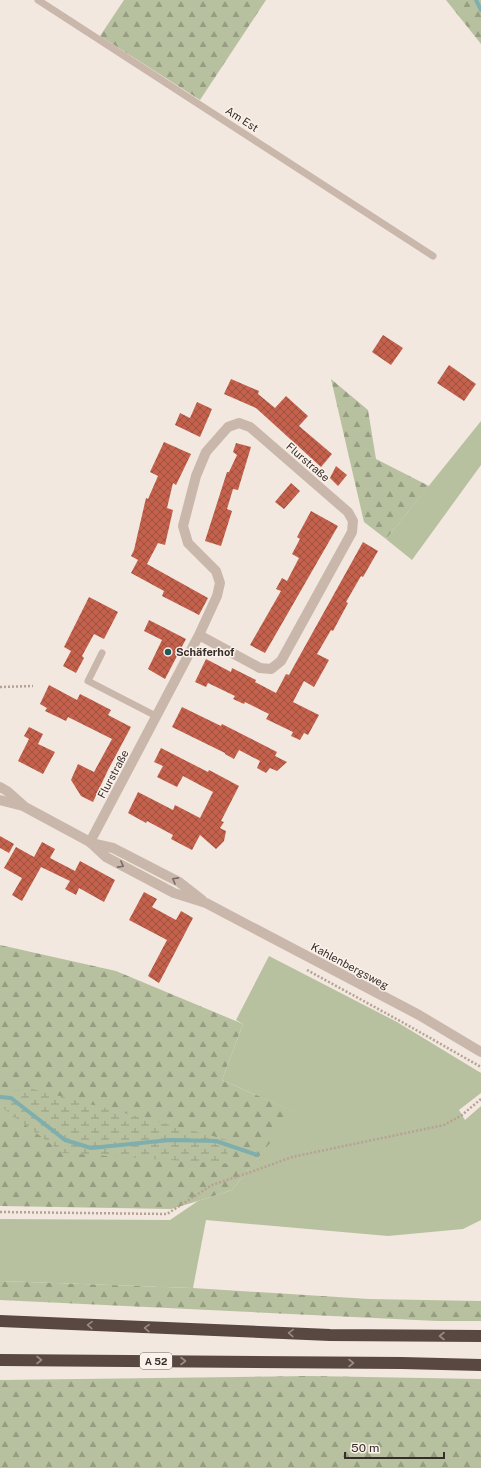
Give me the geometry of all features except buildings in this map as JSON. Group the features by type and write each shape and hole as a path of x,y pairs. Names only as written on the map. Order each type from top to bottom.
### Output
{"highway":[{"path":"0,1321 330,1335 481,1336"},
{"name":"A 52","path":"0,1360 481,1365"}],"street":[{"name":"Flurstraße","path":"90,842 199,635 217,596 220,583 216,572 188,543 183,526 196,476 206,452 228,427 240,423 250,427 348,512 353,521 352,532 281,661 271,669 260,668 199,635"},
{"name":"Kahlenbergsweg","path":"0,787 7,791 25,807"},
{"name":"Kahlenbergsweg","path":"0,800 25,807 90,842 113,848 180,882 206,904 419,1016 481,1052"}],"lane":[{"name":"Am Est","path":"38,0 433,256"},
{"path":"102,653 88,681 156,716"}],"path":[{"path":"0,687 34,686"},
{"path":"0,1212 168,1214 212,1185 292,1157 444,1125 462,1115 481,1099"}],"green space":[{"path":"124,0 266,0 200,100 100,36"},
{"path":"446,0 481,0 481,44"},
{"path":"331,379 368,410 376,459 429,486 386,539 364,522"},
{"path":"481,421 481,465 412,560 386,539"},
{"path":"0,945 116,971 243,1024 222,1080 295,1112 232,1190 198,1201 171,1209 0,1206"},
{"path":"269,956 397,1022 481,1073 481,1093 459,1110 465,1120 481,1106 481,1220 463,1229 388,1236 206,1220 193,1288 0,1281 0,1219 170,1220 198,1201 232,1190 294,1112 222,1080 243,1024 236,1020"},
{"path":"25,1087 228,1140 227,1164 63,1153 0,1106 0,1099"},
{"path":"0,1281 193,1288 369,1299 481,1301 481,1321 437,1321 0,1300"},
{"path":"310,1376 481,1379 481,1468 0,1468 0,1380"}],"waterway":[{"path":"476,0 481,10"},
{"path":"0,1097 11,1098 65,1140 91,1148 170,1140 216,1141 257,1155"}],"place":[{"name":"Schäferhof","path":"168,652"}]}
